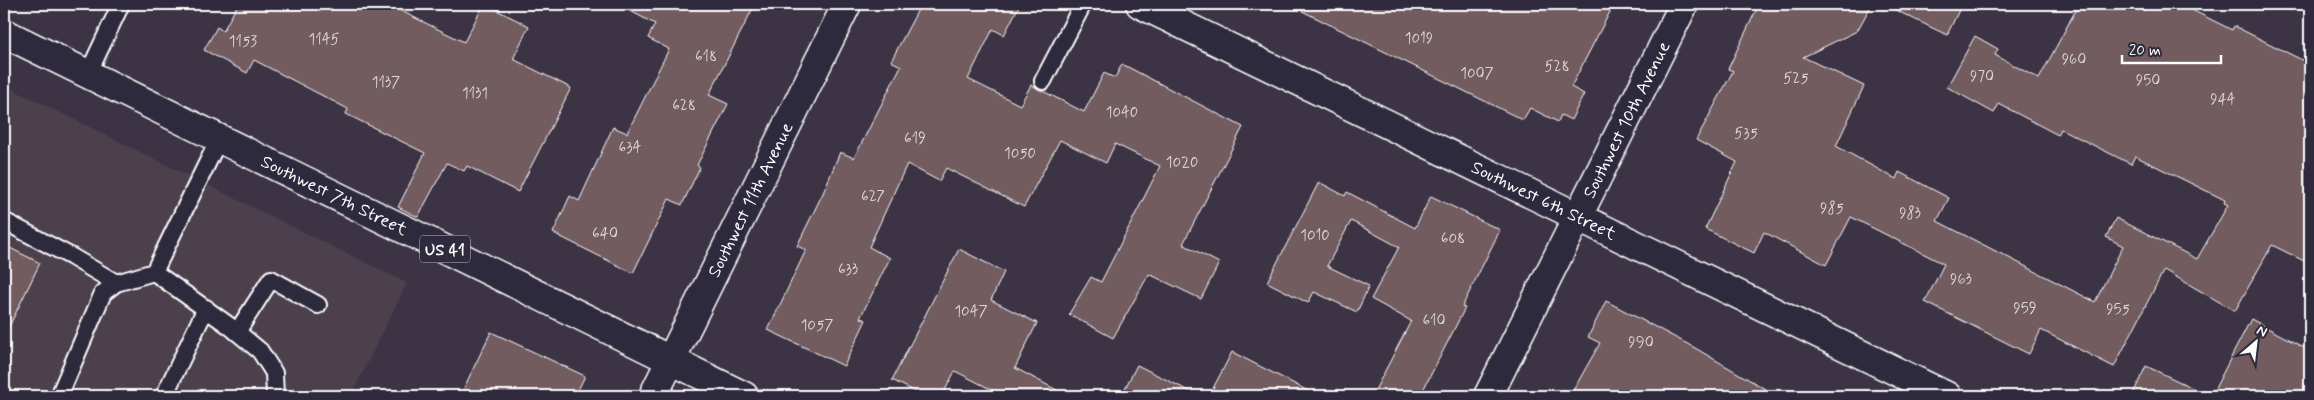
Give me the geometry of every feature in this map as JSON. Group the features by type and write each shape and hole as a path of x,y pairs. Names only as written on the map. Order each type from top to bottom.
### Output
{"street":[{"name":"Southwest 11th Avenue","path":"652,396 847,4"},
{"name":"Southwest 6th Street","path":"1140,4 1945,396"},
{"name":"Southwest 10th Avenue","path":"1488,396 1684,4"},
{"name":"Southwest 7th Street","path":"4,33 744,396"}],"lane":[{"path":"88,74 121,4"},
{"path":"1043,81 1083,4"},
{"path":"59,396 103,293 116,283 154,272 219,139"},
{"path":"4,221 116,283"},
{"path":"154,272 206,308 260,351 274,372 274,396"},
{"path":"237,332 272,279 318,306"},
{"path":"164,396 206,308"}],"shaded area":[{"path":"4,85 407,283 351,396 4,396"}],"building":[{"path":"238,4 387,4 464,42 484,4 529,26 513,59 571,88 518,192 467,166 464,171 447,163 418,217 398,207 425,153 346,114 348,109 254,60 247,73 204,50 217,27 223,31"},
{"path":"617,4 755,4 709,95 728,104 697,165 700,167 682,205 669,199 633,273 553,233 570,196 579,201 613,127 627,133 669,49 648,38 655,24"},
{"path":"921,4 1020,4 1004,35 993,29 968,79 1020,105 1031,85 1084,112 1104,73 1115,78 1122,64 1243,127 1183,244 1219,263 1201,299 1149,274 1113,338 1069,314 1091,277 1101,282 1160,166 1115,144 1106,163 1060,140 1024,207 946,168 939,181 907,164 869,247 890,258 860,318 866,320 844,366 768,330 806,250 797,246 823,193 840,152 854,158 901,66 891,61"},
{"path":"1288,4 1614,4 1571,87 1584,94 1571,120 1561,115 1558,122 1530,108 1523,120"},
{"path":"1759,4 1872,4 1857,31 1803,57 1864,86 1836,146 1896,179 1899,172 1949,198 1937,221 2095,302 2123,246 2106,237 2116,218 2197,259 2228,205 2224,203 2225,200 2135,156 2131,164 2061,129 2058,135 1999,104 1994,113 1947,87 1975,36 1998,49 1995,55 2039,79 2079,4 2180,4 2232,30 2234,26 2310,64 2310,264 2272,245 2235,311 2164,270 2114,367 2041,330 2029,354 1925,302 1944,264 1851,217 1826,265 1764,232 1754,253 1705,229 1737,162 1696,140 1733,71 1728,69"},
{"path":"1883,4 1962,4 1947,35"},
{"path":"1319,182 1345,196 1347,192 1415,228 1431,196 1500,230 1462,307 1465,308 1420,396 1372,396 1411,321 1371,299 1399,247 1351,221 1327,266 1369,286 1357,312 1314,292 1308,303 1267,282"},
{"path":"4,245 40,263 4,337"},
{"path":"959,249 1004,272 991,300 1037,323 1015,368 1068,396 1004,396 955,371 942,396 924,396 892,380"},
{"path":"1606,301 1695,348 1777,396 1570,396 1600,343 1588,337"},
{"path":"2251,319 2310,351 2310,396 2211,396"},
{"path":"491,332 585,376 575,396 460,396"},
{"path":"1232,352 1318,396 1209,396"},
{"path":"1137,365 1199,396 1121,396"},
{"path":"2146,366 2210,396 2132,396"}]}
